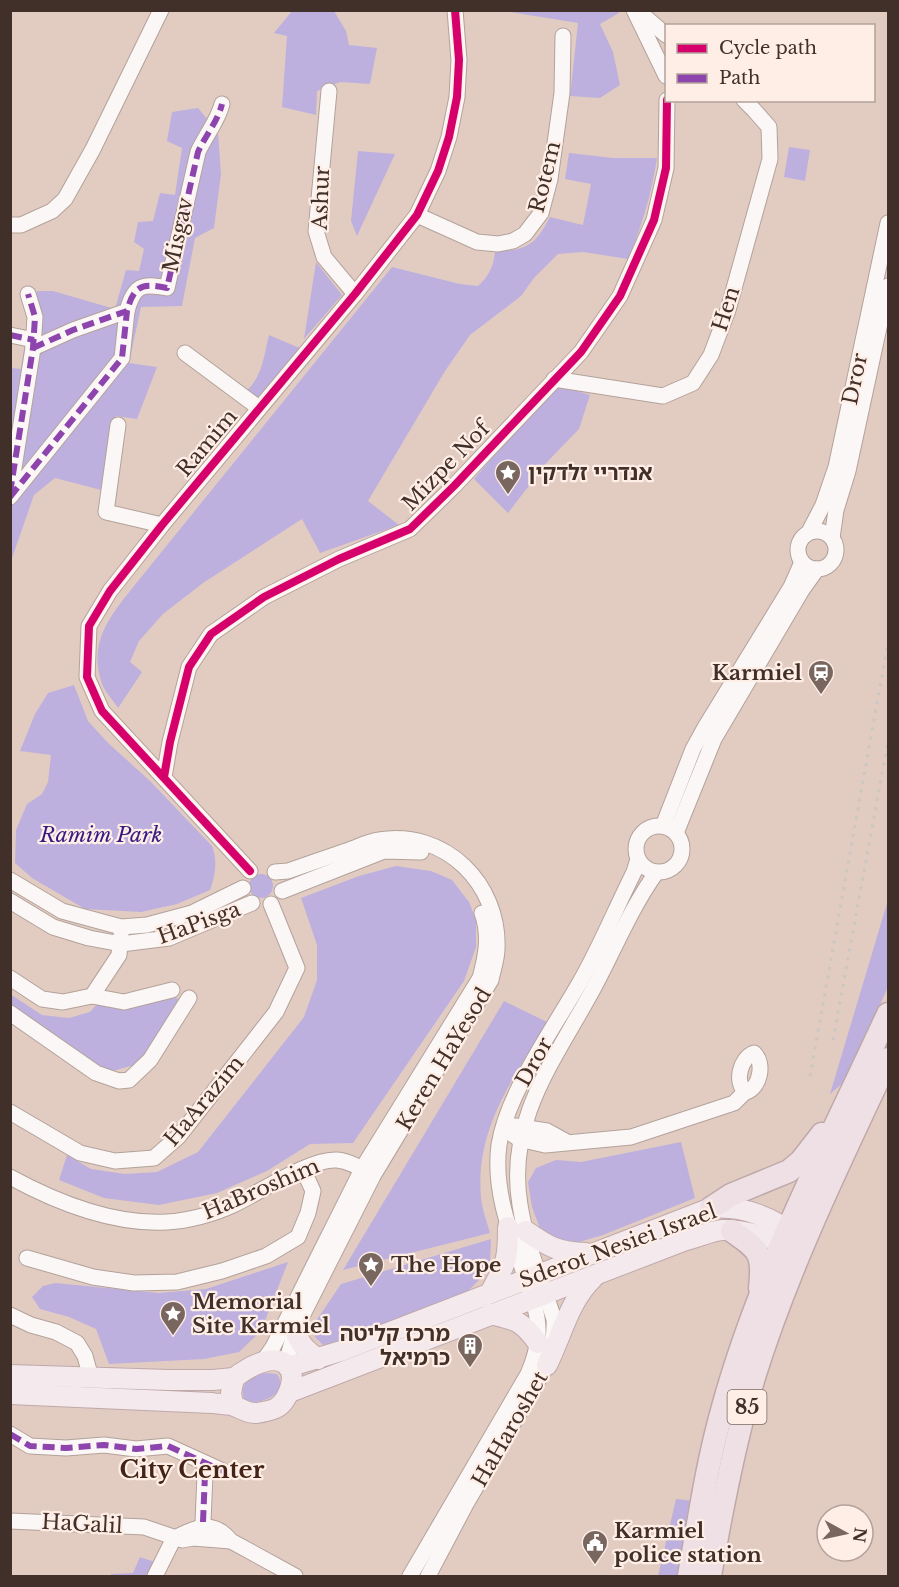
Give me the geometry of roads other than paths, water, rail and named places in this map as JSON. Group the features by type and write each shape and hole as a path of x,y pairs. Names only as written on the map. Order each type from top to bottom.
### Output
{"highway":[{"name":"85","path":"710,1576 732,1468 791,1238 888,1014"},
{"name":"85","path":"689,1576 723,1406 758,1305 791,1238 888,1059"},
{"path":"711,1208 731,1195 789,1171 801,1161 813,1148 855,1086"},
{"path":"732,1231 754,1248 761,1259 758,1305"}],"main road":[{"name":"Sderot Nesiei Israel","path":"287,1366 318,1359 711,1208 726,1207 757,1214 791,1238"},
{"path":"490,1293 505,1266 517,1229 556,1250 592,1253"},
{"name":"Sderot Nesiei Israel","path":"290,1392 686,1240 720,1230 791,1238"},
{"path":"547,1365 571,1308 581,1290 596,1275"},
{"path":"490,1314 520,1323 528,1328 538,1343"},
{"path":"295,1330 304,1349 318,1359"},
{"path":"10,1375 213,1380 234,1378 250,1366 276,1362 287,1366 292,1379 290,1392 279,1406 260,1413 249,1413 233,1405 10,1394"},
{"path":"233,1405 231,1393 234,1378"}],"street":[{"path":"10,225 21,225 52,212 65,199 93,149 161,10"},
{"name":"Ramim","path":"250,871 102,711 87,677 89,626 110,591 162,525 355,294 417,215 438,171 449,137 457,97 459,60 455,10"},
{"path":"635,10 665,34"},
{"path":"635,10 665,74"},
{"name":"Rotem","path":"417,215 477,242 498,244 513,241 525,234 541,213 549,179 562,93 563,36"},
{"name":"Ashur","path":"329,91 316,231 324,257 355,294"},
{"name":"Mizpe Nof","path":"164,777 170,742 189,667 211,634 264,597 339,559 410,529 581,352 620,296 654,220 666,168 667,102"},
{"name":"Hen","path":"554,379 663,396 693,383 711,355 728,310 770,159 769,127 746,102"},
{"name":"Misgav","path":"127,311 130,298 142,285 149,284 166,288 198,152 222,104"},
{"name":"Dror","path":"809,532 823,505 836,467 888,223"},
{"name":"Dror","path":"832,538 836,510 848,471 888,286"},
{"path":"10,495 34,344 35,317 28,294"},
{"path":"10,335 34,344 127,311 122,358 10,495"},
{"path":"185,353 259,408"},
{"path":"118,425 106,512 162,525"},
{"path":"821,531 832,538 835,543 835,556 827,566 817,569 809,568 797,554 797,547 803,536 809,532 821,531"},
{"path":"669,829 698,739 791,587 802,562"},
{"path":"669,829 714,739 802,590 817,569"},
{"path":"653,826 669,829 682,843 683,852 680,861 674,868 665,872 656,873 647,870 638,859 636,846 639,837 653,826"},
{"name":"Keren HaYesod","path":"275,872 288,871 379,840 422,842 441,849 460,860 473,874 484,890 495,919 497,950 491,980 367,1173 295,1330 287,1366"},
{"name":"Keren HaYesod","path":"262,1363 273,1347 367,1173 480,978 487,950 485,921 475,894 454,869 422,852 384,851 282,891"},
{"name":"Dror","path":"517,1229 520,1205 517,1164 521,1133 543,1078 592,992 638,859"},
{"path":"261,866 275,872 281,880 282,891 278,898 271,904 261,906 252,903 245,896 243,888 245,877 250,871 261,866"},
{"name":"Dror","path":"533,1276 517,1229 501,1198 498,1166 499,1144 520,1085 582,979 656,873"},
{"name":"HaPisga","path":"10,880 62,911 121,927 147,926 192,913 243,888"},
{"name":"HaPisga","path":"10,901 53,927 89,938 121,944 169,938 252,903"},
{"name":"HaArazim","path":"10,1112 80,1153 115,1161 154,1158 179,1136 276,1012 297,968 271,904"},
{"path":"92,996 119,955 121,927"},
{"path":"10,978 42,999 63,1002 92,996 124,1002 172,990"},
{"path":"10,1013 96,1073 119,1081 129,1080 150,1060 189,998"},
{"path":"504,1128 514,1125 521,1133 567,1142 609,1140 644,1134 734,1103 745,1092"},
{"path":"533,1099 536,1116 546,1138"},
{"path":"517,1164 546,1138"},
{"name":"HaBroshim","path":"10,1177 52,1198 103,1214 130,1220 167,1222 231,1207 320,1161 338,1160 367,1173"},
{"path":"27,1258 93,1277 134,1283 177,1282 222,1271 266,1256 298,1237 308,1214 313,1191 303,1169"},
{"name":"HaHaroshet","path":"428,1576 466,1504 547,1365 555,1331 554,1319 539,1297 533,1276"},
{"name":"HaHaroshet","path":"410,1576 528,1374 538,1343 536,1313 539,1297"},
{"path":"10,1315 31,1325 56,1332 77,1343 85,1356 91,1378"},
{"path":"10,1434 30,1446 66,1448 104,1445 136,1449 168,1446 223,1471"},
{"path":"203,1522 205,1474 208,1466"},
{"name":"HaGalil","path":"10,1521 152,1529 174,1539"},
{"name":"HaGalil","path":"152,1529 158,1571"},
{"path":"158,1571 174,1539 231,1541 287,1574"}],"railway":[{"path":"810,1076 888,642"},
{"path":"833,1040 888,741"}],"place":[{"name":"אנדריי זלדקין","path":"508,496"},
{"name":"Karmiel","path":"821,696"},
{"name":"The Hope","path":"371,1288"},
{"name":"Memorial Site Karmiel","path":"173,1337"},
{"name":"מרכז קליטה כרמיאל","path":"470,1369"},
{"name":"Karmiel police station","path":"595,1566"}],"district":[{"name":"City Center","path":"192,1470"}],"park label":[{"name":"Ramim Park","path":"101,835"}]}
